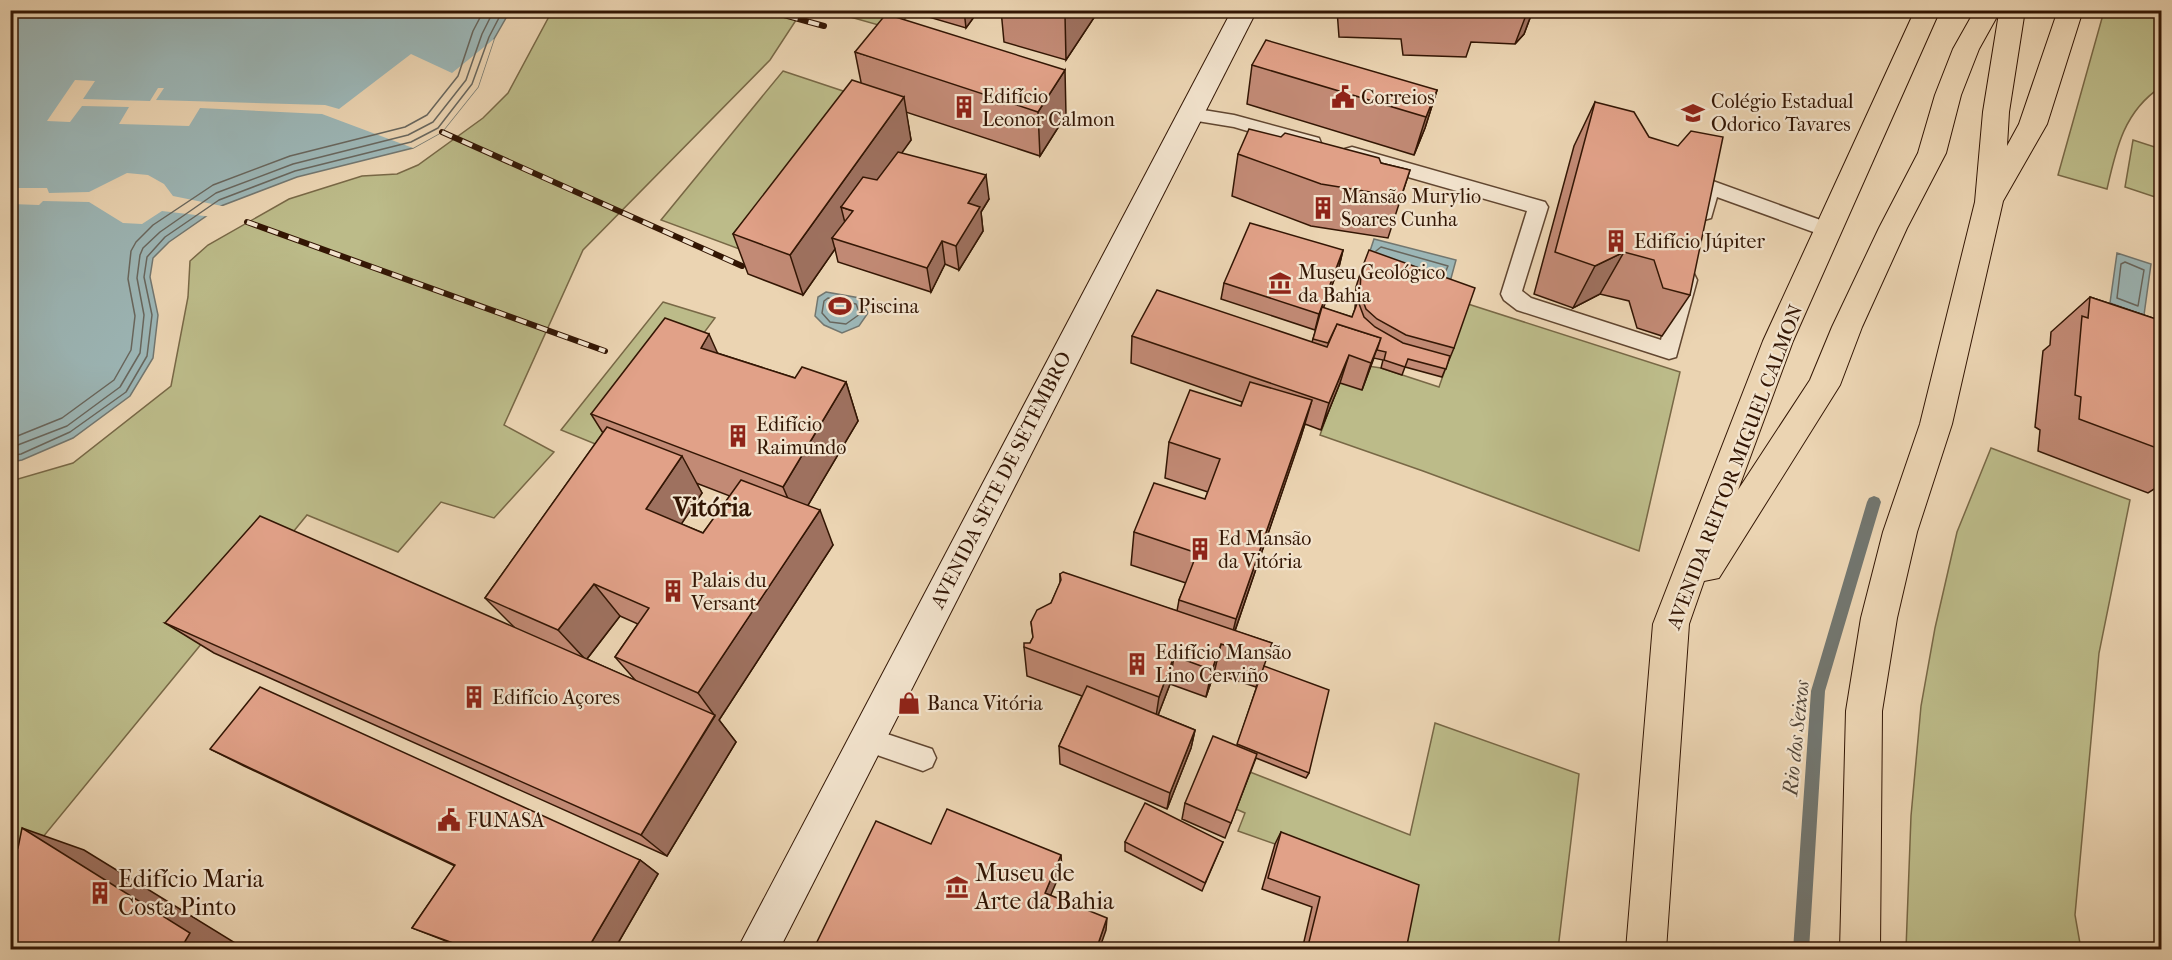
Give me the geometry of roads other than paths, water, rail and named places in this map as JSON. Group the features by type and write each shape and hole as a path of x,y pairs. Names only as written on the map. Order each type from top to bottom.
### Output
{"main road":[{"name":"AVENIDA SETE DE SETEMBRO","path":"757,950 1245,10"},
{"name":"AVENIDA REITOR MIGUEL CALMON","path":"1646,950 1671,624 1779,341 1928,10"},
{"path":"1671,624 1824,385 1860,297 1932,153 1948,95 1966,49 1988,10"},
{"path":"1860,950 1864,711 1879,618 1900,532 1936,424 1989,202 1996,112 2012,10"},
{"path":"1989,202 2033,124 2071,10"}],"lane":[{"path":"1191,114 1234,121 1538,207 1511,294 1524,304 1669,351 1690,267"},
{"path":"1699,232 1710,187 1830,231"},
{"path":"866,739 923,758"}],"water":[{"path":"11,11 510,11 494,39 478,87 442,132 413,148 297,177 221,206 169,242 153,258 150,277 158,315 153,358 130,396 73,438 22,460 11,462"},
{"path":"1374,239 1456,260 1450,282 1367,260"},
{"path":"2117,253 2151,264 2144,315 2110,303"},
{"name":"Piscina","path":"826,292 860,298 868,313 859,326 842,333 824,325 815,316 818,297"}],"waterway":[{"name":"Rio dos Seixos","path":"1801,950 1818,691 1874,502"}],"railway":[{"path":"766,10 824,26"},
{"path":"442,132 742,266"},
{"path":"247,222 605,351"}],"place":[{"name":"Correios","path":"1343,97"},
{"name":"Edifício Leonor Calmon","path":"964,107"},
{"name":"Colégio Estadual Odorico Tavares","path":"1693,113"},
{"name":"Mansão Murylio Soares Cunha","path":"1323,208"},
{"name":"Edifício Júpiter","path":"1616,241"},
{"name":"Museu Geológico da Bahia","path":"1280,283"},
{"name":"Piscina","path":"840,306"},
{"name":"Edifício Raimundo","path":"738,436"},
{"name":"Ed Mansão da Vitória","path":"1200,549"},
{"name":"Palais du Versant","path":"673,591"},
{"name":"Edifício Mansão Lino Cerviño","path":"1137,664"},
{"name":"Edifício Açores","path":"474,697"},
{"name":"Banca Vitória","path":"909,703"},
{"name":"FUNASA","path":"449,820"},
{"name":"Museu de Arte da Bahia","path":"957,887"},
{"name":"Edifício Maria Costa Pinto","path":"100,893"}],"district":[{"name":"Vitória","path":"712,507"}]}
